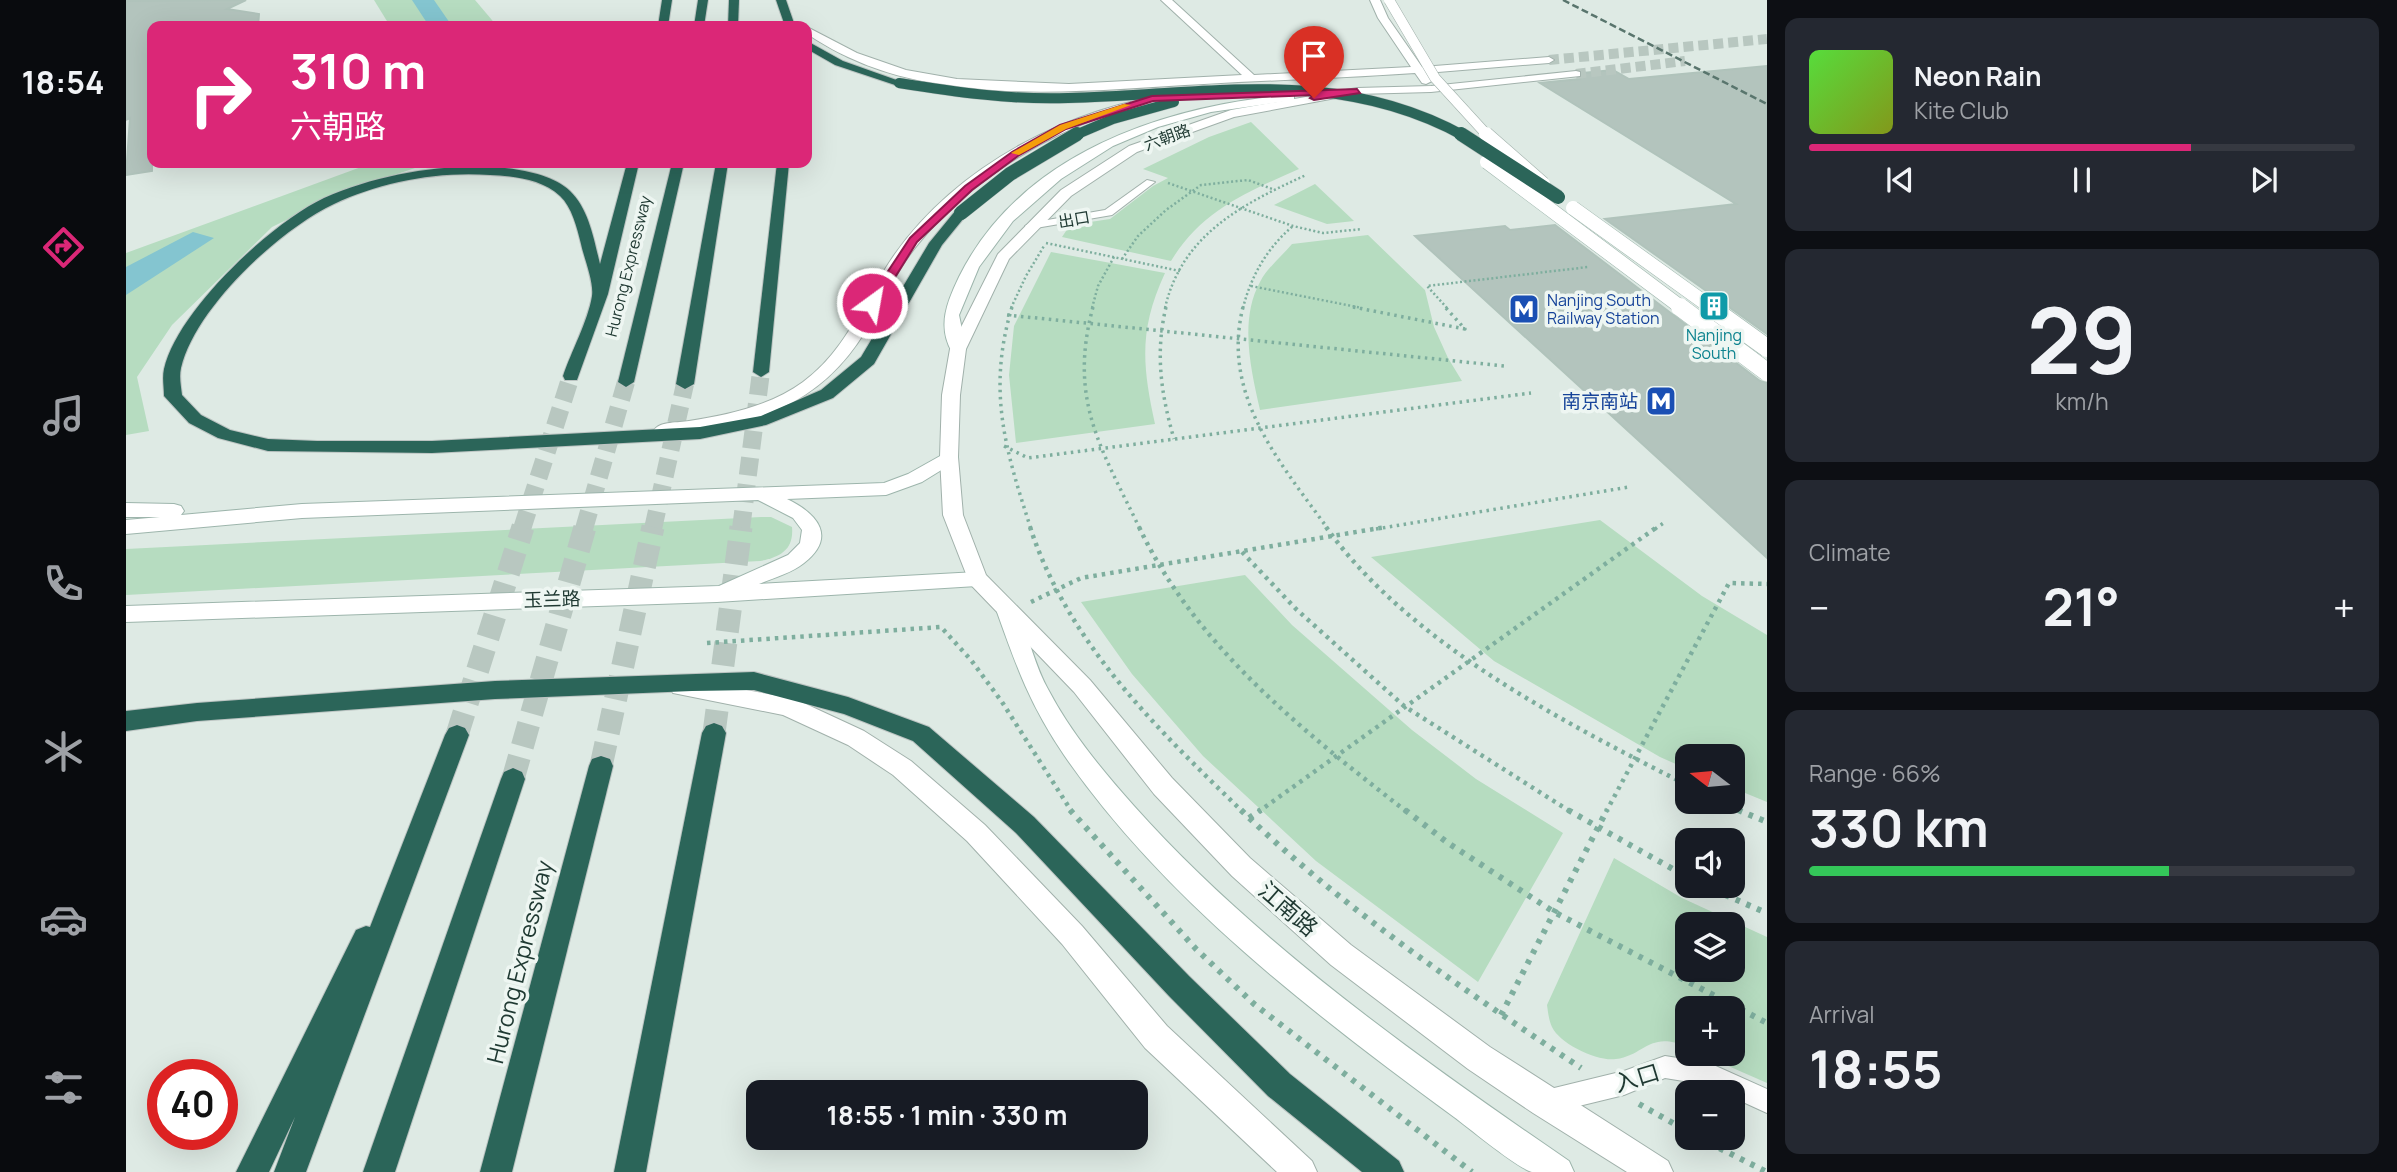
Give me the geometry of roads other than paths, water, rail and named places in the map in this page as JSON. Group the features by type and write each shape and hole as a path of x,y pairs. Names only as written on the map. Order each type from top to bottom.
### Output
{"highway":[{"path":"664,21 667,0"},
{"path":"700,21 703,0"},
{"path":"733,21 734,0"},
{"path":"772,0 776,21"},
{"path":"782,3 788,21"},
{"path":"812,48 857,70 899,83 975,95 1046,99 1217,87 1298,89 1351,95 1410,110 1446,125 1558,197"},
{"path":"600,294 579,209 564,192 545,182 502,172 454,171 391,180 328,202 293,223 263,247 227,283 187,333 172,370 173,396 195,419 225,434 268,444 432,447 700,433 766,420 827,394 867,360 936,243 961,213 1027,160 1073,135 1130,111 1199,99 1357,98 1446,125"},
{"path":"1357,98 1429,125 1487,162"},
{"path":"1464,135 1487,162"},
{"path":"571,376 600,294 632,168"},
{"name":"Hurong Expressway","path":"626,382 677,168"},
{"path":"685,384 721,168"},
{"path":"718,195 731,168"},
{"path":"761,372 782,168"},
{"path":"126,721 197,712 482,691 754,681 848,706 921,734 1026,825 1179,986 1279,1085 1388,1172"},
{"path":"630,1172 714,733"},
{"path":"290,1172 457,735"},
{"name":"Hurong Expressway","path":"496,1172 601,766"},
{"path":"379,1172 513,779"},
{"path":"251,1172 426,818"}],"street":[{"path":"1166,0 1252,79"},
{"path":"1376,0 1383,18 1431,89"},
{"path":"1389,0 1443,88 1477,126 1558,197 1767,348"},
{"path":"782,3 797,21"},
{"path":"812,33 832,47 879,66 969,83 1062,88 1419,72 1549,60"},
{"name":"六朝路","path":"977,579 953,515 949,457 951,395 958,349 1003,257 1030,226 1066,193 1133,149 1231,114 1272,105 1576,74"},
{"path":"588,439 691,427 745,415 785,400 821,377 847,350 884,283 913,240 969,188 1015,154 1063,127 1152,98 1357,98"},
{"path":"958,349 951,317 965,278 998,229 1043,186 1089,155 1133,132 1190,112 1235,102 1290,98"},
{"path":"1487,162 1767,372"},
{"path":"126,510 302,511 886,489 915,478 949,457"},
{"path":"717,594 794,560 810,545 812,528 800,513 761,494"},
{"path":"126,527 302,511"},
{"name":"玉兰路","path":"126,614 717,594 977,579"},
{"name":"江南路","path":"977,579 1082,686 1163,786 1241,867 1342,955 1479,1058 1657,1172"},
{"path":"126,630 268,608"},
{"path":"1008,612 1041,699 1094,775 1200,892 1297,978 1464,1108 1558,1172"},
{"path":"651,684 702,690 787,706 856,738 902,768 976,834 1072,935 1156,1037 1301,1172"}],"lane":[{"name":"出口","path":"1030,226 1108,213 1150,182"},
{"name":"入口","path":"1544,1102 1608,1087 1665,1067 1709,1074 1767,1101"}],"water":[{"path":"193,232 214,238 126,295 126,267"}],"waterway":[{"path":"423,0 437,21"}],"tunnel":[{"path":"1549,60 1767,39"},
{"path":"1576,74 1685,61"},
{"path":"741,529 761,372"},
{"path":"522,529 571,376"},
{"path":"584,529 626,382"},
{"path":"653,529 685,384"},
{"path":"457,735 523,527"},
{"path":"513,779 585,527"},
{"path":"601,766 653,527"},
{"path":"714,733 741,527"}],"railway":[{"path":"1563,0 1767,104"}],"place":[{"name":"Nanjing South","path":"1714,306"},
{"name":"Nanjing South Railway Station","path":"1524,309"},
{"name":"南京南站","path":"1661,401"}]}
